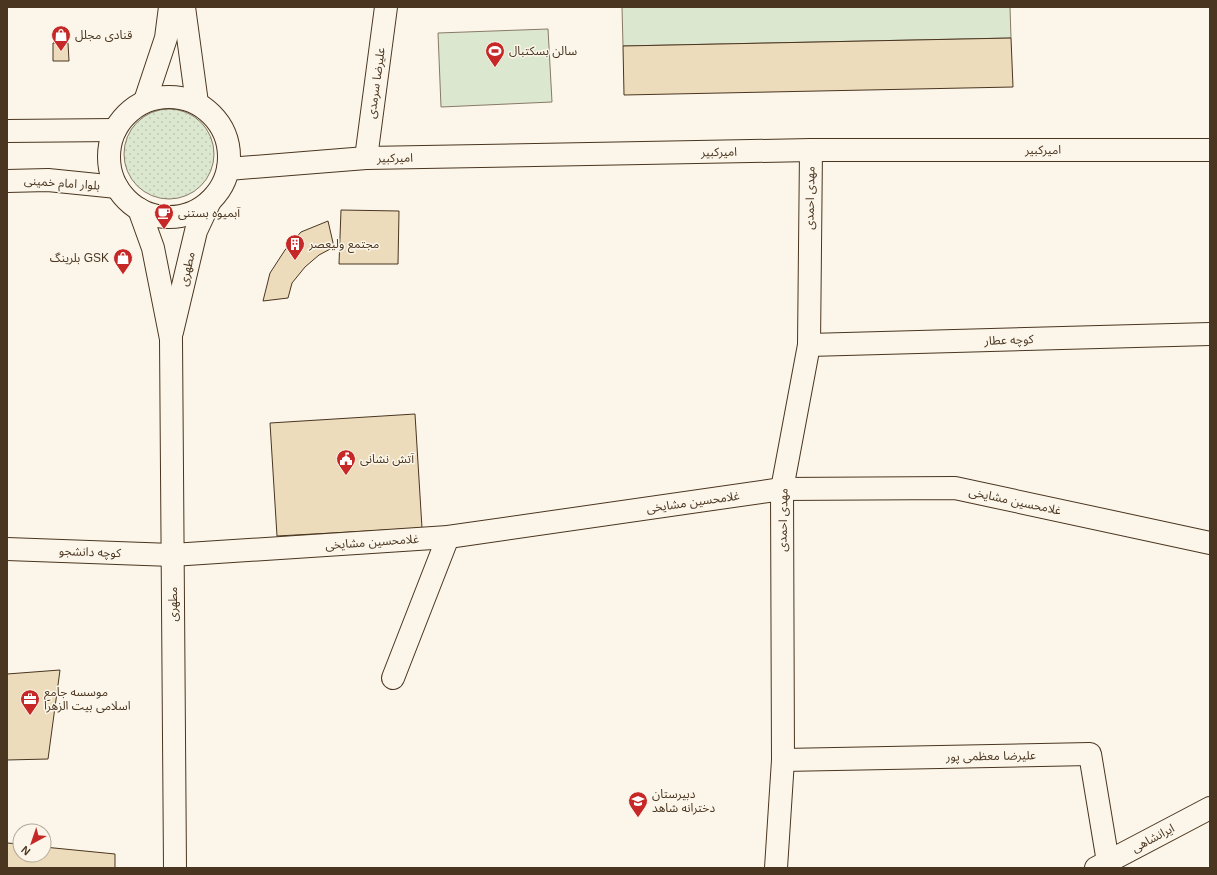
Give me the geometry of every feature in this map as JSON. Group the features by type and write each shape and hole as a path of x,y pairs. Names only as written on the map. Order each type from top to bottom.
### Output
{"street":[{"path":"145,101 166,38 170,7"},
{"path":"184,7 197,103"},
{"name":"علیرضا سرمدی","path":"366,158 386,7"},
{"path":"162,96 180,97 197,103 213,115 224,131 229,150 228,169 222,187 210,201 194,212 176,216 157,216 139,209 127,199 117,187 110,169 109,149 115,130 123,118 133,108 145,101 162,96"},
{"path":"7,131 115,130"},
{"name":"امیرکبیر","path":"228,169 366,158 811,150 1210,150"},
{"name":"مهدی احمدی","path":"776,868 783,760 782,489 809,346 811,150"},
{"name":"بلوار امام خمینی","path":"7,181 48,180 117,187"},
{"name":"مطهری","path":"170,339 196,231 210,201"},
{"name":"مطهری","path":"139,209 153,248 170,339 174,868"},
{"name":"کوچه عطار","path":"809,346 1210,334"},
{"name":"غلامحسین مشایخی","path":"172,555 448,538 782,489 955,488 1210,543"},
{"path":"393,678 448,538"},
{"name":"کوچه دانشجو","path":"7,549 172,555"},
{"name":"علیرضا معظمی پور","path":"783,760 1090,754 1102,865"},
{"name":"ایرانشاهی","path":"1102,865 1210,808"}],"green space":[{"path":"622,7 1010,7 1011,38 623,46"},
{"name":"سالن بسکتبال","path":"548,29 552,102 441,107 438,33"},
{"path":"169,109 186,112 201,122 211,137 214,154 211,171 201,186 186,196 169,199 152,196 137,186 127,171 124,154 127,137 137,122 152,112"}],"building":[{"path":"1011,38 1013,87 624,95 623,46"},
{"name":"قنادی مجلل","path":"53,43 68,43 69,61 53,61"},
{"path":"341,210 399,211 398,264 339,264"},
{"name":"مجتمع ولیعصر","path":"328,221 334,247 319,255 305,267 292,283 288,298 263,301 270,273 285,250 301,232"},
{"name":"آتش نشانی","path":"415,414 422,528 277,536 270,423"},
{"name":"موسسه جامع اسلامی بیت الزهرا","path":"60,670 48,759 7,760 7,674"},
{"path":"7,843 12,843 12,863 52,863 52,848 115,854 115,868 7,868"}],"place":[{"name":"قنادی مجلل","path":"61,52"},
{"name":"سالن بسکتبال","path":"495,68"},
{"name":"آبمیوه بستنی","path":"164,230"},
{"name":"مجتمع ولیعصر","path":"295,261"},
{"name":"بلرینگ GSK","path":"123,275"},
{"name":"آتش نشانی","path":"346,476"},
{"name":"موسسه جامع اسلامی بیت الزهرا","path":"30,716"},
{"name":"دبیرستان دخترانه شاهد","path":"638,818"}]}
